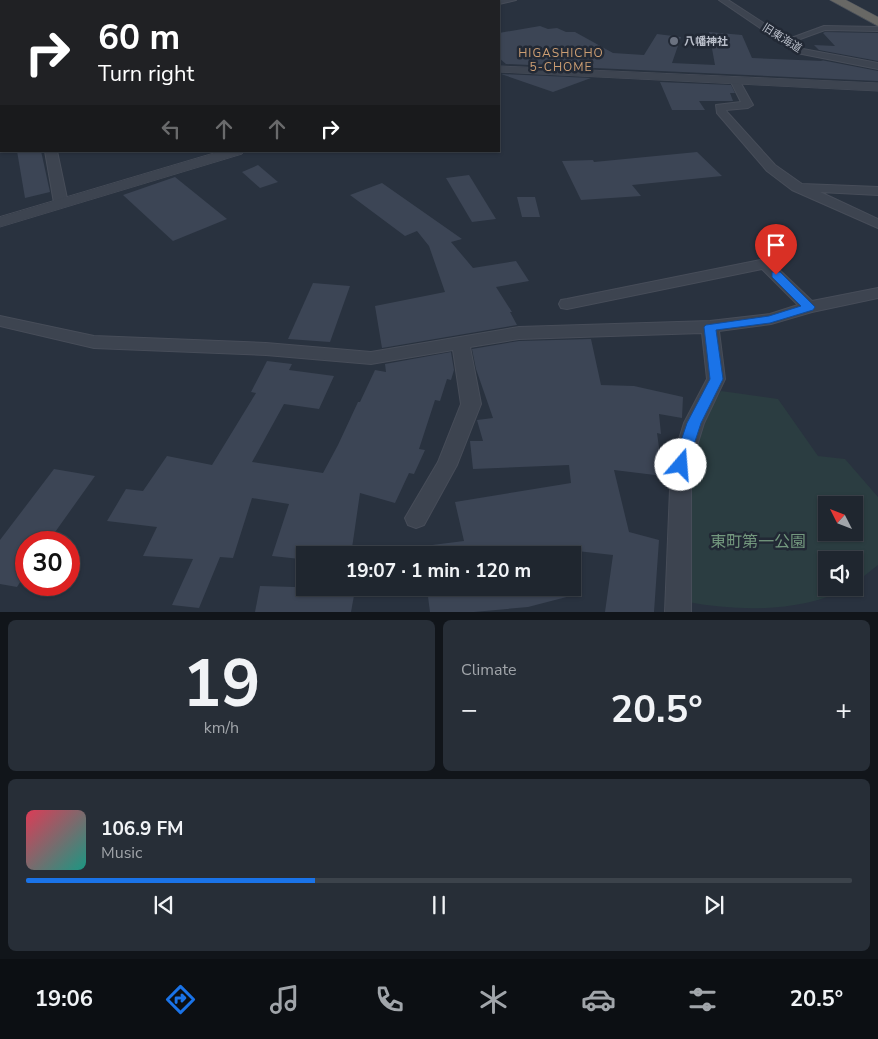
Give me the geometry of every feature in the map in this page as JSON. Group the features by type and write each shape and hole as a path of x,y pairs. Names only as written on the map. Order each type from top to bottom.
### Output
{"highway":[{"path":"836,0 878,22"}],"street":[{"name":"旧東海道","path":"723,0 800,51 878,66"},
{"path":"783,40 795,39 824,28 878,29"},
{"path":"500,69 878,87"},
{"path":"735,80 748,105 720,107 722,113 762,160 797,187 878,224"},
{"path":"51,152 61,203"},
{"path":"0,222 234,152"},
{"path":"797,187 878,191"},
{"path":"567,304 765,264 809,307"},
{"path":"0,321 94,342 266,349 371,358 519,333 710,327 770,319 809,307 878,292"},
{"path":"678,612 681,465 694,423 716,379 710,327"},
{"path":"416,518 447,465 471,404 461,343"}],"green space":[{"name":"東町第一公園","path":"721,391 778,399 818,456 845,459 878,497 878,565 863,577 863,551 818,551 818,596 831,596 791,606 771,608 729,607 688,602 689,463 702,425"}],"building":[{"path":"540,26 548,29 557,28 566,32 575,32 613,53 644,55 657,34 681,37 672,63 715,65 709,32 742,35 752,58 823,61 821,60 878,71 878,81 506,64 500,59 500,33"},
{"path":"823,33 878,33 878,61 819,50 814,45 835,46"},
{"path":"501,74 591,78 553,92"},
{"path":"660,82 731,85 735,93 730,93 733,101 699,101 705,110 672,110"},
{"path":"17,152 41,152 50,192 25,198"},
{"path":"697,152 722,176 632,185 641,196 581,200 562,161 593,160 594,162"},
{"path":"258,165 278,182 260,188 242,172"},
{"path":"469,175 496,219 472,222 446,178"},
{"path":"175,177 227,219 173,241 123,195"},
{"path":"382,183 462,239 451,242 473,268 516,261 529,281 496,287 512,312 510,312 517,325 382,348 375,306 445,292 429,246 417,231 405,236 350,195"},
{"path":"517,197 535,197 540,217 522,217"},
{"path":"313,283 350,286 330,342 288,339"},
{"path":"591,339 601,385 634,386 683,397 682,418 659,414 661,434 657,433 663,476 614,470 629,532 659,540 654,612 605,612 613,555 581,551 581,546 432,546 464,541 455,502 571,483 569,465 473,469 470,441 483,441 477,420 493,418 476,369 472,349 519,341"},
{"path":"451,352 454,370 451,380 447,379 440,401 435,400 419,449 425,450 414,474 409,473 395,503 360,493 352,546 296,546 296,559 272,556 289,504 252,498 233,558 220,557 199,608 172,605 193,559 143,556 157,527 107,521 126,489 143,491 167,456 212,465 256,393 251,392 267,361 292,364 289,370 334,376 319,409 284,404 252,462 323,473 375,370 386,372 385,364"},
{"path":"54,469 95,476 56,531 15,531 15,587 0,584 0,540"},
{"path":"260,586 296,587 296,596 354,596 351,612 255,612"},
{"path":"428,596 570,596 528,607 474,612 430,612"}],"place":[{"name":"八幡神社","path":"674,41"}],"district":[{"name":"HIGASHICHO 5-CHOME","path":"561,60"}],"route":[{"path":"681,465 694,423 716,379 710,327 770,319 809,307 776,275"}]}
